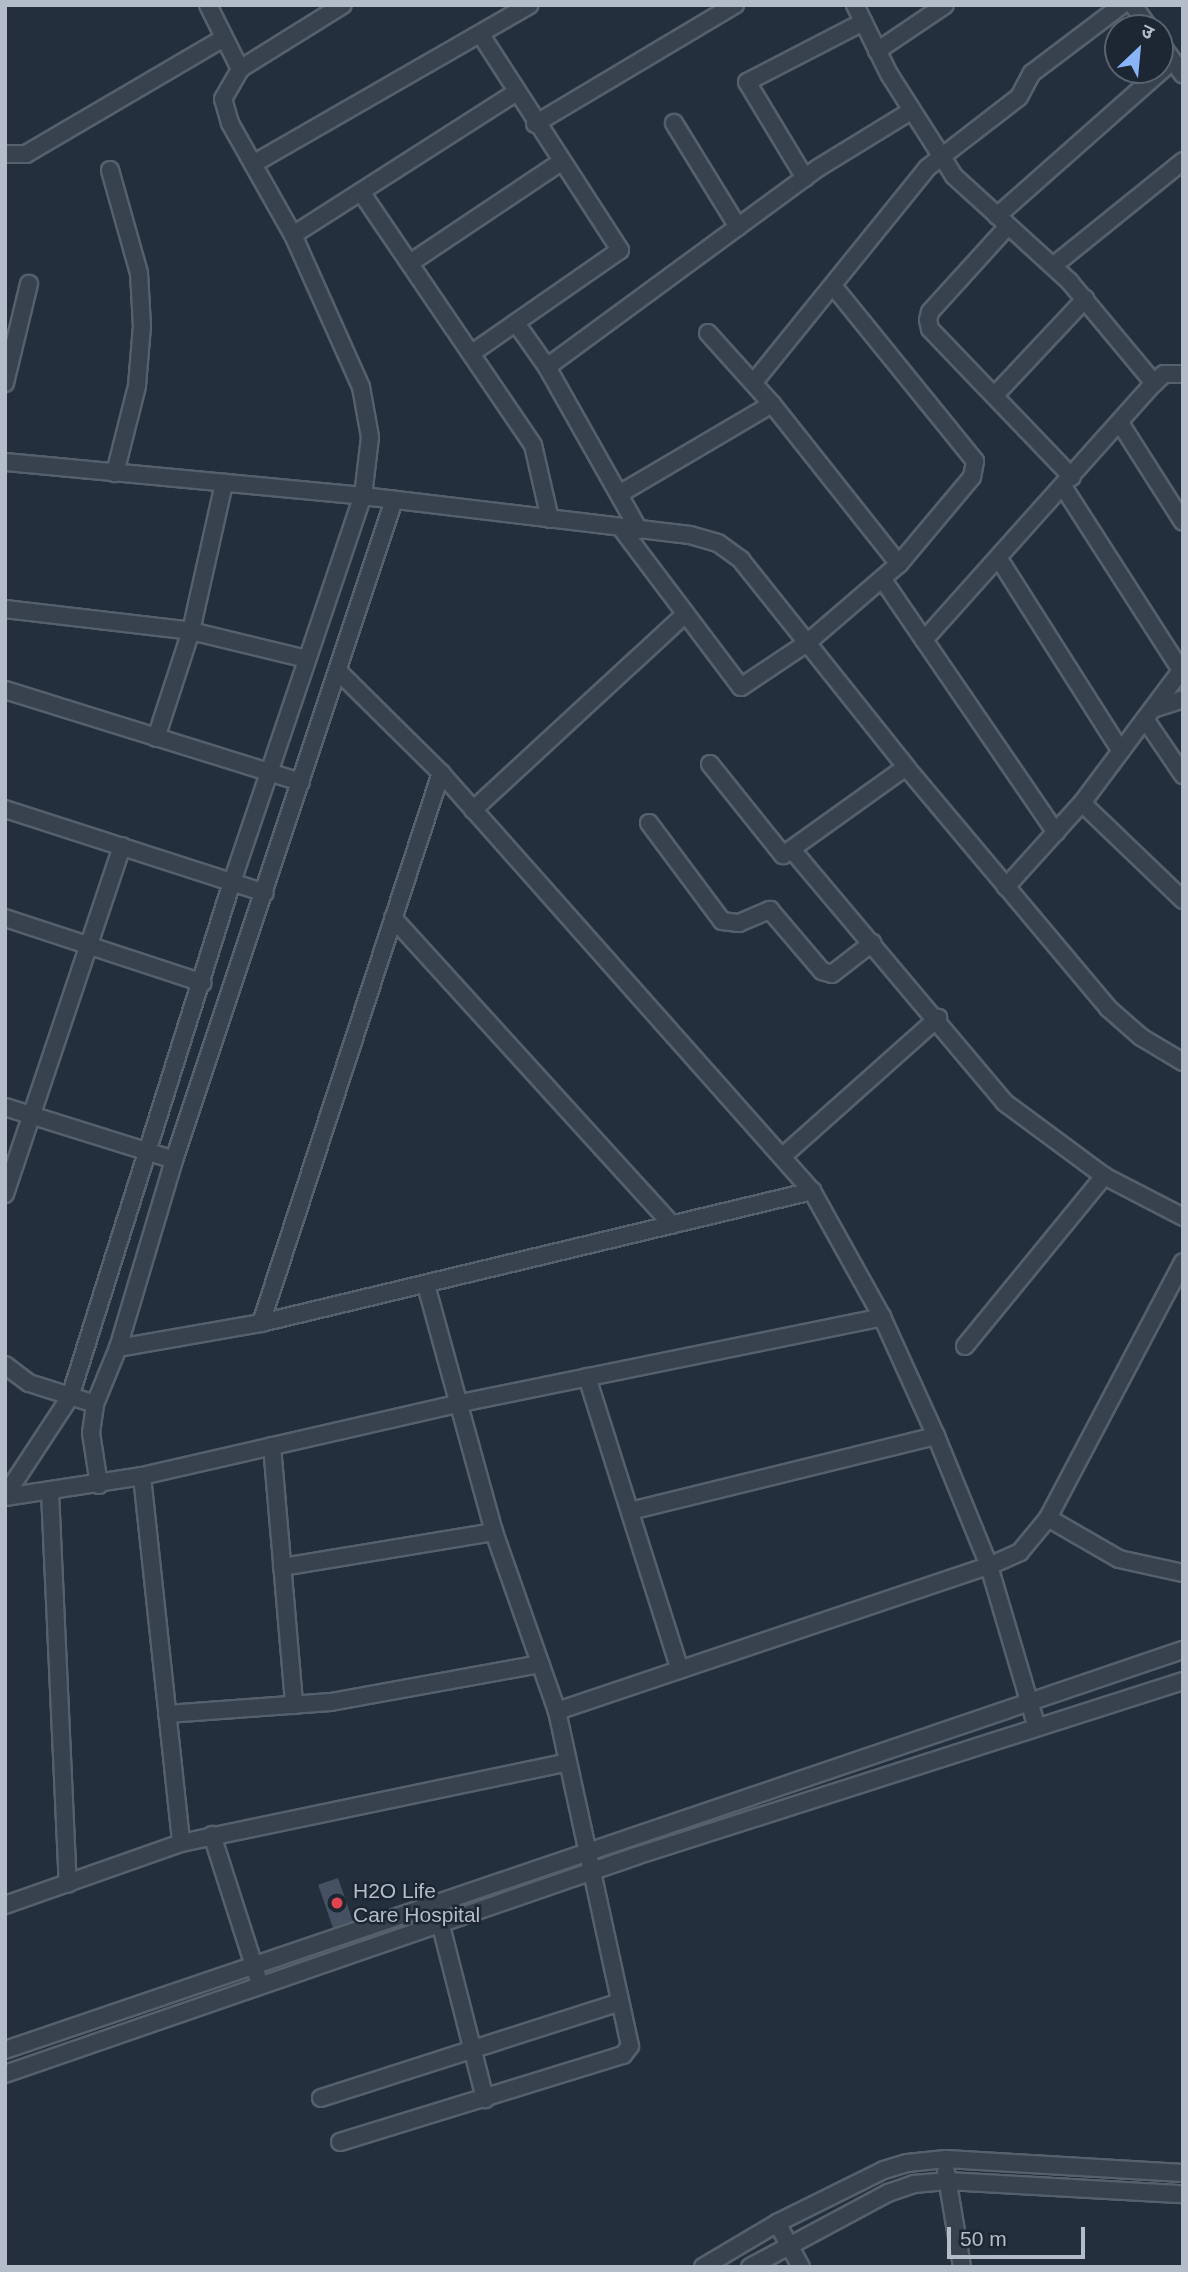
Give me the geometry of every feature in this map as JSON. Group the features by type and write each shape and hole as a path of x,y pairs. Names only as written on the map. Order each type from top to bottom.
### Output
{"street":[{"path":"208,5 240,69"},
{"path":"5,1496 71,1397 203,983 232,882 363,496 370,437 361,387 293,234 224,108 225,92 240,69 343,5"},
{"path":"253,164 528,5"},
{"path":"855,5 877,51 940,156 1002,221 1053,266 1085,299 1154,383"},
{"path":"877,51 945,5"},
{"path":"754,382 940,156 1019,97 1032,73 1122,5"},
{"path":"535,124 732,6"},
{"path":"805,178 747,82 863,22"},
{"path":"472,353 620,250 535,124 480,34"},
{"path":"5,154 26,154 224,38"},
{"path":"1006,887 1082,803 1182,669 1068,482 995,395 930,329 928,320 930,312 1002,221 1148,84"},
{"path":"293,234 515,93"},
{"path":"547,367 648,298 805,178 911,111"},
{"path":"674,123 738,227"},
{"path":"1053,266 1183,161"},
{"path":"410,264 561,162"},
{"path":"110,170 139,274 142,326 137,386 115,473"},
{"path":"361,192 533,445 550,519"},
{"path":"5,383 29,284"},
{"path":"621,528 684,615 741,687 807,643 899,564 972,477 975,461 834,287"},
{"path":"995,395 1085,299"},
{"path":"516,323 547,367 639,530"},
{"path":"708,333 754,382 899,564"},
{"path":"924,640 1154,383 1164,374 1183,374"},
{"path":"621,494 772,404"},
{"path":"1120,423 1183,522"},
{"path":"5,462 363,496 718,542 741,560 906,767 1108,1008 1141,1037 1183,1062"},
{"path":"156,738 191,631 224,484"},
{"path":"99,1485 91,1433 95,1404 118,1348 174,1160 340,673 394,500"},
{"path":"999,559 1121,751"},
{"path":"883,580 1056,832"},
{"path":"5,609 191,631 307,659"},
{"path":"473,810 684,615"},
{"path":"340,673 441,773 812,1191 882,1317 936,1436 989,1566 1036,1725"},
{"path":"5,690 301,782"},
{"path":"1149,714 1183,699"},
{"path":"1149,714 1183,775"},
{"path":"710,764 777,852 793,851 906,767"},
{"path":"261,1323 441,773"},
{"path":"1082,803 1183,900"},
{"path":"5,808 265,893"},
{"path":"649,823 722,921 739,923 770,910 822,971 832,974 872,943"},
{"path":"5,1194 122,846"},
{"path":"793,851 938,1018 1004,1102 1104,1176 1183,1217"},
{"path":"5,918 203,983"},
{"path":"393,918 672,1225"},
{"path":"783,1156 938,1018"},
{"path":"5,1107 174,1160"},
{"path":"965,1346 1104,1176"},
{"path":"118,1348 261,1323 426,1286 812,1191"},
{"path":"557,1711 989,1566 1020,1552 1048,1518 1183,1262"},
{"path":"340,2142 623,2055 630,2046 592,1872 585,1852 557,1711 494,1532 456,1404 426,1286"},
{"path":"5,1496 99,1485 456,1404 882,1317"},
{"path":"5,1365 29,1383 95,1404"},
{"path":"587,1377 680,1670"},
{"path":"630,1511 936,1436"},
{"path":"272,1446 294,1705"},
{"path":"142,1476 181,1843"},
{"path":"50,1492 68,1884"},
{"path":"1048,1518 1119,1559 1183,1573"},
{"path":"282,1567 494,1532"},
{"path":"5,2050 1183,1650"},
{"path":"167,1714 358,1699 541,1664"},
{"path":"5,2074 260,1984 442,1926 592,1872 1036,1725 1183,1681"},
{"path":"5,1905 181,1843 212,1835 568,1762"},
{"path":"212,1835 260,1984"},
{"path":"435,1905 485,2099"},
{"path":"321,2098 620,2001"},
{"path":"946,2159 947,2181 962,2267"},
{"path":"703,2267 777,2223 884,2169 946,2159 1183,2173"},
{"path":"750,2267 787,2244 888,2193 947,2181 1183,2194"},
{"path":"777,2223 800,2267"}],"building":[{"path":"338,1878 353,1921 333,1928 318,1885"}],"place":[{"name":"H2O Life Care Hospital","path":"337,1903"}]}
